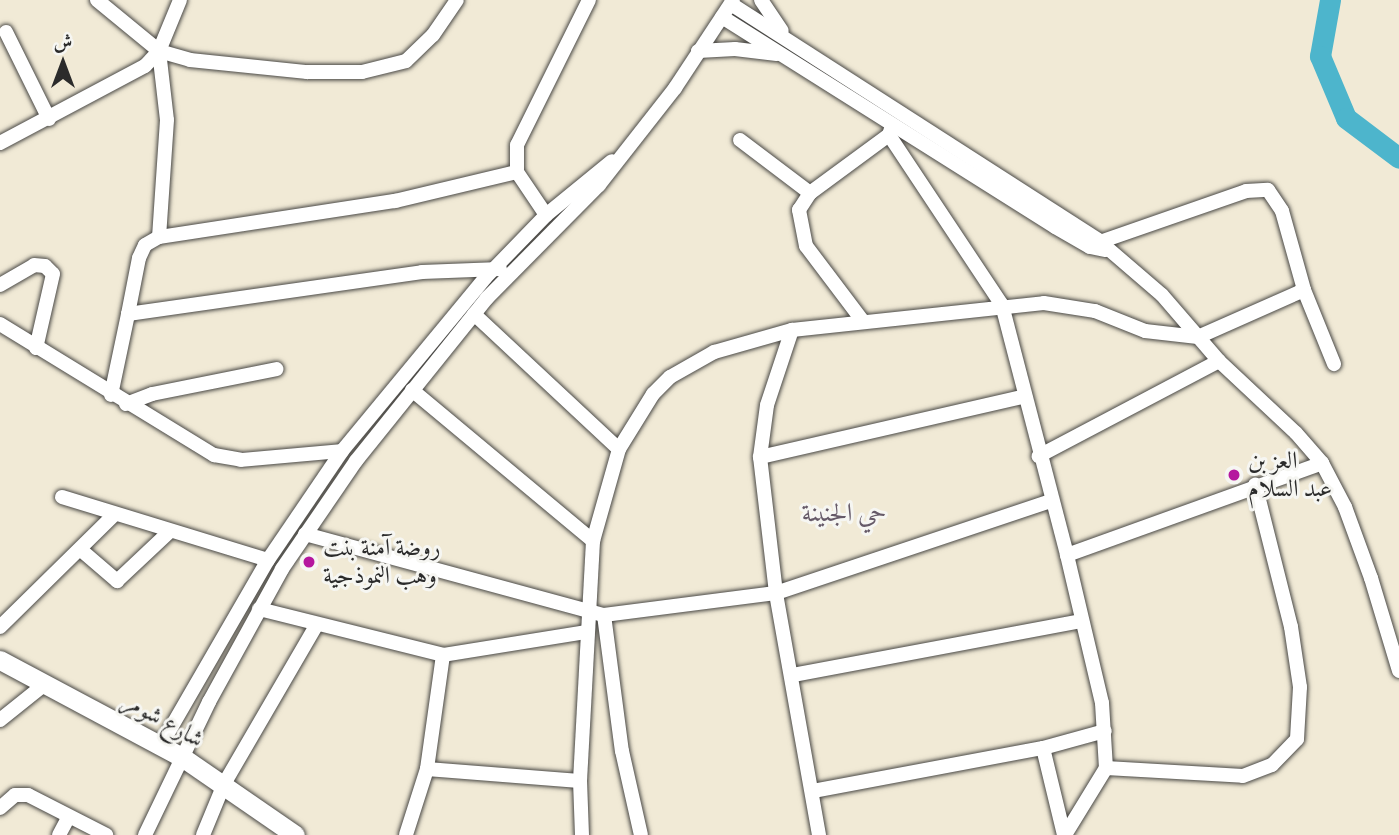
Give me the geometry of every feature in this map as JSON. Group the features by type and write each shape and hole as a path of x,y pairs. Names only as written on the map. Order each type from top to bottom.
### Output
{"main road":[{"name":"شارع شومر","path":"0,660 182,757 295,835"}],"street":[{"path":"97,0 159,51 190,60 307,72 377,70 416,54 457,0"},
{"path":"0,143 125,80 159,51 180,0"},
{"path":"546,215 517,172 517,145 589,0"},
{"path":"761,0 795,45"},
{"path":"145,835 182,757 259,610 305,534 412,390 474,314 512,271 599,185 732,2 795,45 893,123 1002,305 1023,397 1067,555 1105,731 1106,768 1065,835"},
{"path":"722,17 1098,246 1144,277 1219,361 1296,433 1322,463 1367,566 1399,671"},
{"path":"6,32 48,119"},
{"path":"698,51 736,49 784,55"},
{"path":"159,51 167,120 159,237"},
{"path":"862,320 806,246 799,214 810,193 893,123"},
{"path":"740,140 810,193"},
{"path":"161,745 268,560 342,451 495,267 546,215 625,152"},
{"path":"111,395 139,258 145,245 159,237 395,201 517,172"},
{"path":"1098,246 1246,191 1268,190 1282,211 1304,290 1334,364"},
{"path":"0,285 34,265 45,266 53,274 36,348"},
{"path":"128,314 422,272 495,267 512,271"},
{"path":"582,835 580,781 587,611 593,541 619,449 641,410 670,377 714,352 792,330 1002,305 1069,305 1145,331 1198,337 1304,290"},
{"path":"474,314 619,449"},
{"path":"0,324 111,395 222,458 342,451"},
{"path":"792,330 767,405 760,457 776,593 793,675 819,835"},
{"path":"1040,456 1219,361"},
{"path":"126,404 152,394 277,369"},
{"path":"412,390 593,541"},
{"path":"760,457 1023,397"},
{"path":"1067,555 1255,484 1322,463"},
{"path":"1106,768 1244,776 1272,765 1297,739 1300,687 1291,627 1255,484"},
{"path":"62,497 169,532 268,560"},
{"path":"305,534 604,615 776,593 1051,501"},
{"path":"0,627 114,515"},
{"path":"81,550 117,581 169,532"},
{"path":"259,610 443,655 586,632"},
{"path":"604,615 617,724 640,835"},
{"path":"793,675 1082,621"},
{"path":"204,835 224,784 316,626"},
{"path":"406,835 427,769 443,655"},
{"path":"0,720 45,684"},
{"path":"813,791 1043,748 1105,731"},
{"path":"1043,748 1065,835"},
{"path":"427,769 580,781"},
{"path":"0,808 20,794 106,835"},
{"path":"60,835 68,818"}],"waterway":[{"path":"1330,0 1320,56 1346,118 1399,158"}],"place":[{"name":"العز بن عبد السلام","path":"1234,475"},
{"name":"روضة آمنة بنت وهب النموذجية","path":"309,562"}],"district":[{"name":"حي الجنينة","path":"844,513"}]}
